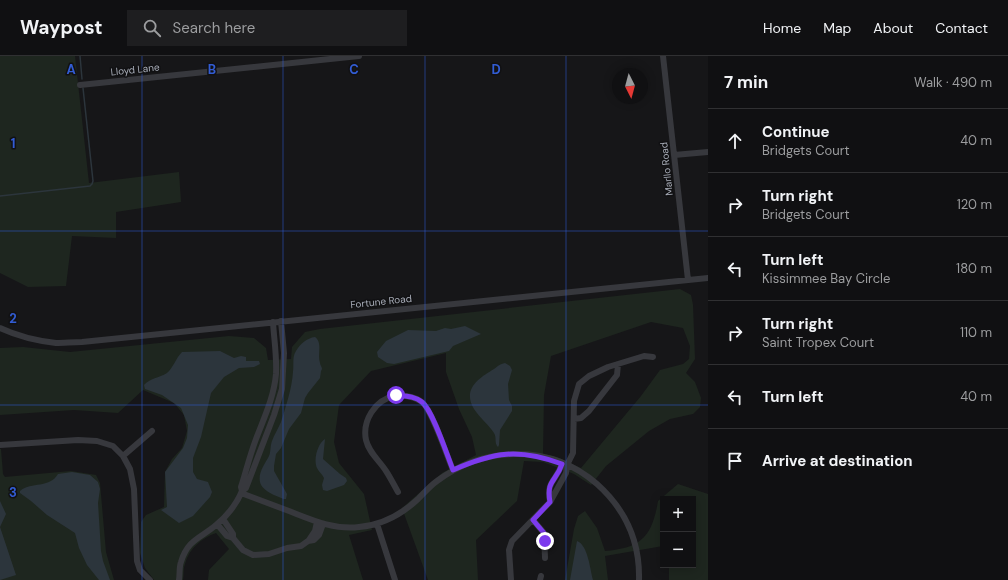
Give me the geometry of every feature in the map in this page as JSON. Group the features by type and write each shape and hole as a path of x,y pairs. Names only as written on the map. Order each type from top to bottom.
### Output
{"street":[{"name":"Lloyd Lane","path":"80,85 359,56"},
{"name":"Marllo Road","path":"663,56 688,280"},
{"path":"674,155 708,152"},
{"name":"Fortune Road","path":"0,328 8,332 56,343 82,342 708,278"},
{"path":"179,580 181,562 188,547 197,537 223,519 241,492 246,488 282,389 284,352 282,321"},
{"path":"241,492 241,486 274,386 276,374 276,353 273,322"},
{"path":"276,353 284,352"},
{"path":"550,502 548,492 549,486 573,453 574,401 579,384 589,376 618,364 644,356 653,357"},
{"path":"574,419 581,418 589,411 618,375 618,364"},
{"path":"398,492 385,470 369,450 366,438 366,426 370,414 384,399 396,395 411,397 422,402 431,414 453,470"},
{"path":"261,426 268,428"},
{"path":"123,456 152,431"},
{"path":"0,445 78,440 97,441 113,446 123,456 130,469 134,489 137,561 140,570 150,580"},
{"path":"241,492 323,524 339,527 359,528 389,520 403,512 426,490 453,470 476,460 490,456 507,454 525,454 544,457 564,464 594,482 609,495 623,514 634,538 640,564 639,580"},
{"path":"511,580 509,550 512,541 550,502 566,473 564,464"},
{"path":"223,519 233,534 233,538 242,550 253,555 269,554 300,546 308,541 314,540 319,536 323,524"},
{"path":"533,520 544,533 545,558"},
{"path":"308,541 315,531 317,522"},
{"path":"217,524 227,536 233,538"},
{"path":"376,524 395,580"}],"shaded area":[{"path":"0,56 75,56 89,183 179,172 181,202 116,212 116,238 72,236 66,286 28,287 0,273"},
{"path":"680,289 691,295 693,305 695,359 686,373 695,382 701,398 700,407 693,414 670,419 649,431 606,466 591,485 574,474 543,462 524,461 517,501 476,540 478,580 428,580 402,508 442,473 476,455 472,437 459,409 446,372 446,353 371,371 339,405 334,442 339,463 364,494 372,530 349,535 363,580 208,580 209,570 229,549 216,533 201,541 193,548 184,566 183,580 154,580 145,568 140,553 141,522 146,515 164,507 165,472 172,459 182,448 187,431 184,415 174,403 143,390 118,413 74,410 0,415 0,348 23,347 70,352 229,336 254,338 266,348 268,360 291,359 292,347 305,332 320,329","holes":["651,322 683,328 690,346 689,359 683,364 660,370 641,396 581,468 557,457 543,454 544,395 551,356"]},
{"path":"465,326 481,334 453,346 449,351 394,364 387,363 378,357 377,352 386,341 408,330 436,331 445,328 451,329"},
{"path":"315,337 319,342 319,360 322,369 320,378 305,398 301,413 289,429 281,448 276,454 274,471 287,494 286,499 284,499 263,488 260,482 260,475 262,468 270,454 272,441 281,422 287,403 295,353 304,342"},
{"path":"220,351 234,358 241,356 246,357 246,361 259,361 260,364 254,367 239,368 224,377 211,393 201,437 193,458 193,472 197,479 208,482 212,492 210,497 193,516 179,523 161,510 167,507 165,472 183,448 187,438 188,425 181,408 162,395 145,389 144,385 149,381 167,373 182,352"},
{"path":"505,363 510,366 512,370 508,384 509,400 512,406 512,411 500,430 498,447 494,433 474,409 470,396 471,390 478,380 499,365"},
{"path":"325,439 323,459 346,478 347,481 344,485 327,491 323,490 322,485 324,478 316,464 318,448"},
{"path":"0,449 3,474 5,477 71,471 96,475 100,483 106,552 114,580 0,580"},
{"path":"72,472 90,475 98,482 100,489 98,503 101,551 110,580 99,580 87,565 79,548 75,533 47,515 20,493 20,491 30,486 50,482 58,474"},
{"path":"678,484 708,494 708,580 669,580 669,568 696,568 696,496 664,496"},
{"path":"660,499 660,547 605,556 608,580 565,580 574,529 578,516 585,511 597,528 605,551 628,547 643,538 648,532 652,524 658,501"},
{"path":"0,501 6,514 0,527"},
{"path":"0,527 16,575 0,580"},
{"path":"577,541 584,547 590,564 593,580 570,580"}],"waterway":[{"path":"80,56 82,79"},
{"path":"0,196 90,186 92,184 93,181 83,88"}],"route":[{"path":"396,395 411,397 422,402 431,414 453,470 476,460 490,456 507,454 525,454 544,457 562,464 560,472 549,486 548,492 550,502 533,520 544,533 545,541"}]}
